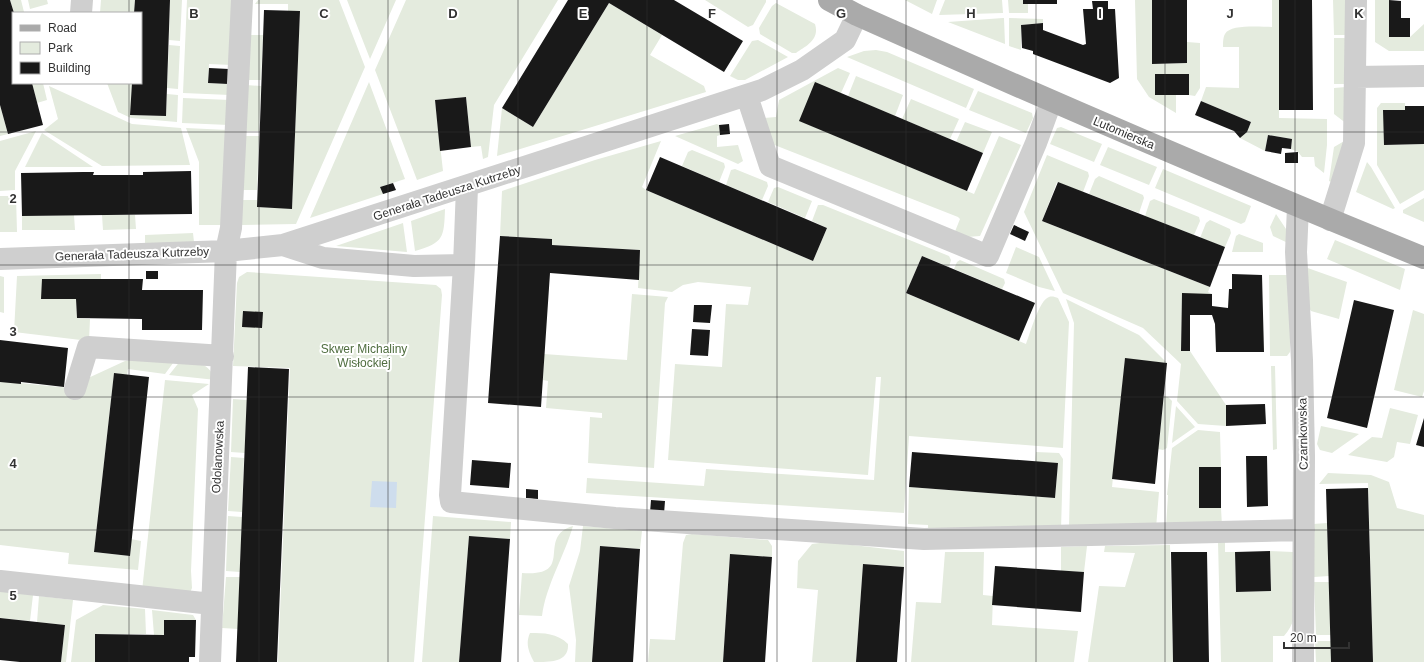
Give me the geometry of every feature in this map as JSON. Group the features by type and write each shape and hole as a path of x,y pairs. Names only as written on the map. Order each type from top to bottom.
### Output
{"main road":[{"name":"Lutomierska","path":"829,0 857,15 1051,102 1298,207 1424,258"}],"street":[{"path":"81,12 82,0"},
{"name":"Odolanowska","path":"210,662 226,251 231,228 242,0"},
{"path":"1330,220 1354,143 1356,0"},
{"name":"Generała Tadeusza Kutrzeby","path":"0,259 226,251 283,245 467,187 762,90 802,70 845,40 857,15"},
{"path":"1355,77 1424,76"},
{"path":"747,96 770,166 988,256 1036,143 1051,102"},
{"path":"467,187 464,265 453,429 451,502 615,518 924,539 1304,530"},
{"name":"Czarnkowska","path":"1298,207 1296,252 1302,360 1304,530 1303,662"},
{"path":"283,245 323,258 414,266 464,265"},
{"path":"75,389 88,347 223,356"},
{"path":"0,581 212,604"}],"green space":[{"path":"10,0 21,0 24,12 14,12"},
{"path":"28,0 47,0 48,4 30,9"},
{"path":"101,0 135,0 134,12 100,12"},
{"path":"170,0 182,0 180,41 169,40"},
{"path":"187,0 234,0 232,65 209,64 208,83 228,84 230,95 183,93"},
{"path":"258,0 339,0 365,67 296,224 241,225 242,200 257,200 257,207 292,208 300,11 288,11 288,4 255,4"},
{"path":"347,0 396,0 370,59"},
{"path":"406,0 558,0 494,105 488,157 483,159 481,146 471,147 466,97 435,100 443,171 417,180 375,70"},
{"path":"705,0 766,0 766,2 753,25 748,27"},
{"path":"905,0 937,0 932,14"},
{"path":"945,0 1002,0 1003,13 939,15"},
{"path":"1008,0 1023,0 1028,4 1028,13 1009,13"},
{"path":"1135,0 1152,0 1152,64 1187,63 1187,42 1200,43 1200,88 1195,96 1189,95 1189,74 1155,74 1155,95 1176,95 1176,113 1149,97 1137,79"},
{"path":"1272,0 1279,0 1279,118 1327,119 1327,145 1324,173 1315,166 1314,157 1302,157 1298,152 1291,149 1292,139 1268,135 1265,151 1240,138 1247,131 1251,122 1201,101 1206,87 1239,88 1239,47 1223,47 1224,35 1228,31 1239,27 1272,27"},
{"path":"1333,0 1346,0 1347,35 1334,35"},
{"path":"1375,0 1389,0 1389,37 1410,37 1424,24 1424,51 1389,51 1375,42"},
{"path":"609,3 662,35 650,55 704,86 706,92 497,156 502,108 533,127"},
{"path":"776,3 815,24 816,34 814,38 808,45 796,53 792,53 760,34 759,28 772,6"},
{"path":"1003,18 1005,44 948,22"},
{"path":"1009,18 1043,19 1043,23 1021,25 1021,50 1009,46"},
{"path":"248,35 263,35 261,80 247,80"},
{"path":"1334,38 1347,38 1347,84 1334,84"},
{"path":"758,40 788,57 745,80 738,80 730,76 752,41"},
{"path":"169,45 180,46 178,89 167,88"},
{"path":"876,50 887,52 974,89 966,108 847,57 864,51"},
{"path":"838,68 850,73 841,93 800,121 974,194 999,136 1021,145 980,236 967,237 954,234 960,219 958,217 772,144 764,118 776,117 779,100"},
{"path":"856,76 903,95 895,116 848,96"},
{"path":"369,82 405,179 380,187 383,194 310,218"},
{"path":"32,84 43,84 47,100 37,103"},
{"path":"107,84 132,84 131,115 166,116 167,94 178,95 177,122 131,118 118,112"},
{"path":"246,85 261,86 259,131 244,131"},
{"path":"49,86 132,124 181,128 190,165 102,166 44,130 58,119"},
{"path":"1346,87 1347,124 1334,114 1334,88"},
{"path":"978,91 1032,113 1033,118 1026,133 969,110"},
{"path":"183,98 230,100 229,125 182,123"},
{"path":"911,99 959,119 950,139 902,119"},
{"path":"1381,103 1405,103 1405,110 1384,110 1384,145 1424,144 1424,190 1400,204 1377,165 1377,108"},
{"path":"0,105 8,134 0,136"},
{"path":"965,122 992,132 983,153 956,142"},
{"path":"717,124 719,125 720,135 717,136 717,147 738,145 743,161 738,164 675,136"},
{"path":"1061,127 1102,144 1094,162 1050,144 1057,128"},
{"path":"186,128 228,130 224,225 199,225 199,162"},
{"path":"36,131 15,171 15,190 0,191 0,141"},
{"path":"42,133 93,167 25,167"},
{"path":"243,136 259,136 257,190 242,190"},
{"path":"1346,140 1334,183 1329,181 1334,147"},
{"path":"661,141 642,187 813,261 827,228 812,221 818,205 823,205 949,256 951,260 949,267 922,256 906,293 1026,344 1035,318 1045,299 1049,297 1058,298 1069,322 1063,448 909,436 904,513 586,493 587,478 704,486 706,469 874,480 881,377 876,377 868,475 668,460 675,364 722,367 726,304 748,305 751,287 698,282 683,285 672,292 638,288 640,250 552,245 552,239 500,236 502,191 595,160"},
{"path":"1108,147 1157,167 1149,185 1100,165"},
{"path":"692,150 724,163 725,167 719,182 682,166 688,152"},
{"path":"1047,155 1088,172 1089,176 1083,192 1057,182 1042,221 1210,287 1208,292 1212,294 1182,294 1181,350 1190,351 1226,405 1226,426 1198,424 1177,401 1181,364 1143,328 1063,293 1024,212"},
{"path":"1367,162 1395,208 1393,209 1356,192"},
{"path":"735,169 767,182 768,186 762,200 726,185 731,170"},
{"path":"1163,169 1251,206 1245,222 1241,224 1155,188"},
{"path":"1099,176 1143,195 1144,198 1139,213 1089,194 1095,179"},
{"path":"778,187 812,201 805,218 768,202 774,188"},
{"path":"0,196 16,196 17,232 0,232"},
{"path":"1424,198 1424,222 1403,213 1403,210"},
{"path":"1154,199 1199,217 1200,221 1194,235 1145,216 1150,201"},
{"path":"445,209 443,232 440,238 432,245 415,251 411,221"},
{"path":"1276,214 1286,229 1288,243 1273,236 1270,227"},
{"path":"74,215 75,230 22,230 22,216"},
{"path":"102,215 135,215 136,229 103,230"},
{"path":"1210,220 1230,229 1231,233 1225,247 1200,238 1206,223"},
{"path":"403,223 407,252 336,246"},
{"path":"193,233 194,242 145,244 145,235"},
{"path":"1239,234 1263,243 1263,252 1232,252 1236,236"},
{"path":"1335,240 1405,269 1400,290 1327,259"},
{"path":"1016,247 1039,257 1055,291 1039,287 1006,273"},
{"path":"960,260 1004,279 1005,283 1002,289 954,269 957,262"},
{"path":"1302,266 1347,282 1339,319 1311,311 1304,301"},
{"name":"Skwer Michaliny Wisłockiej","path":"247,272 436,285 441,289 442,295 414,662 278,662 290,368 233,366 237,283 239,277"},
{"path":"101,274 101,279 42,279 42,299 76,299 77,318 90,319 89,341 14,332 17,276"},
{"path":"1269,275 1291,275 1290,352 1287,356 1270,356"},
{"path":"0,276 4,277 4,313 0,312"},
{"path":"632,294 668,297 665,303 654,468 588,463 590,417 602,418 602,413 546,408 548,381 543,380 544,354 627,360"},
{"path":"1066,299 1139,335 1167,363 1125,359 1112,487 1159,492 1156,528 1069,527 1074,323"},
{"path":"1413,310 1424,314 1424,391 1422,397 1394,390"},
{"path":"140,358 176,359 165,374 128,369 127,375 114,373 94,552 130,556 131,539 141,541 138,570 68,564 69,553 0,545 0,381 80,389 86,379 125,361"},
{"path":"181,360 193,361 206,366 216,380 169,375"},
{"path":"1271,366 1275,366 1277,449 1273,450"},
{"path":"165,380 209,384 192,395 198,409 191,571 192,588 189,595 142,591"},
{"path":"1164,396 1168,397 1172,401 1167,448 1163,450 1158,449"},
{"path":"233,399 247,400 245,453 231,452"},
{"path":"1176,406 1195,427 1172,443"},
{"path":"1390,408 1418,415 1410,444 1397,442 1394,457 1387,462 1348,455 1372,437 1382,438"},
{"path":"1321,426 1359,434 1332,453 1320,450 1317,444"},
{"path":"1198,430 1220,432 1221,467 1199,467 1199,508 1221,508 1222,526 1166,527 1167,495 1172,448"},
{"path":"1036,452 1059,453 1063,459 1061,530 928,535 928,525 908,524 909,487 1055,498 1058,463 1035,462"},
{"path":"231,457 244,458 242,512 228,511"},
{"path":"1328,473 1371,475 1389,482 1397,508 1424,515 1424,662 1373,662 1368,483 1319,484"},
{"path":"228,516 242,517 240,572 226,571"},
{"path":"433,516 511,522 510,539 469,536 459,662 422,662"},
{"path":"1327,523 1329,576 1314,577 1313,524"},
{"path":"573,526 547,593 542,616 519,615 522,573 538,573 548,569 552,563 557,539 562,531"},
{"path":"583,526 642,531 640,549 600,546 592,662 575,662 576,640 569,586 580,551"},
{"path":"692,534 768,540 772,546 772,557 730,555 723,662 648,662 650,639 675,640 683,543 686,535"},
{"path":"827,542 904,551 904,567 863,564 856,662 812,662 818,590 797,588 798,561 812,544"},
{"path":"1218,542 1225,542 1225,552 1235,552 1236,592 1271,591 1270,551 1293,552 1297,596 1296,607 1290,627 1284,636 1273,636 1273,662 1221,662"},
{"path":"1170,545 1173,662 1088,662 1099,586 1125,587 1135,553 1104,552 1105,546"},
{"path":"1087,546 1084,572 1061,571 1061,547"},
{"path":"945,552 984,552 983,595 993,596 992,625 1078,631 1074,662 911,662 916,602 941,603"},
{"path":"226,577 240,577 238,629 222,628"},
{"path":"1314,582 1329,582 1331,635 1316,635"},
{"path":"0,591 33,595 30,621 0,618"},
{"path":"39,596 73,600 66,662 61,662 65,625 37,622"},
{"path":"103,605 145,609 146,634 95,634 95,662 71,662 76,620"},
{"path":"152,610 193,615 196,620 164,620 164,635 154,635"},
{"path":"530,633 555,636 564,640 568,644 566,654 558,660 534,662 529,651 528,644"},
{"path":"1315,641 1331,641 1331,662 1316,662"}],"water":[{"path":"372,481 397,482 396,508 370,507"}],"building":[{"path":"0,0 10,0 14,12 12,12 12,84 32,84 43,125 8,134 0,105"},
{"path":"135,0 170,0 166,116 130,115 132,84 142,84 142,12 134,12"},
{"path":"568,0 674,0 743,41 724,72 609,3 533,127 502,108"},
{"path":"1023,0 1057,0 1057,4 1023,4"},
{"path":"1152,0 1187,0 1187,63 1152,64"},
{"path":"1279,0 1312,0 1313,110 1279,110"},
{"path":"1389,0 1401,1 1401,18 1410,18 1410,37 1389,37"},
{"path":"1092,1 1108,1 1108,9 1115,9 1119,78 1110,83 1033,54 1033,51 1022,48 1021,25 1043,23 1043,30 1083,45 1086,44 1083,9 1093,9"},
{"path":"264,10 300,11 292,209 257,207"},
{"path":"209,68 229,69 228,84 208,83"},
{"path":"1155,74 1189,74 1189,95 1155,95"},
{"path":"815,82 983,153 967,191 799,121"},
{"path":"466,97 471,147 440,151 435,100"},
{"path":"1201,101 1251,122 1247,132 1240,138 1234,131 1195,115"},
{"path":"1405,106 1424,106 1424,144 1384,145 1383,110 1405,110"},
{"path":"729,124 730,134 720,135 719,125"},
{"path":"1268,135 1292,139 1291,149 1282,148 1281,154 1265,151"},
{"path":"1298,152 1298,163 1285,163 1285,153"},
{"path":"660,157 827,228 813,261 646,190"},
{"path":"191,171 192,214 22,216 21,173 94,172 93,175 143,175 143,172"},
{"path":"1058,182 1225,247 1210,287 1042,221"},
{"path":"393,183 396,190 383,194 380,187"},
{"path":"1014,225 1029,232 1025,241 1010,234"},
{"path":"500,236 552,239 552,245 640,250 639,280 550,273 541,407 488,403"},
{"path":"922,256 1035,303 1019,341 906,293"},
{"path":"146,271 158,271 158,279 146,279"},
{"path":"1232,274 1262,275 1264,352 1216,352 1215,324 1212,315 1190,315 1190,351 1181,351 1182,293 1212,294 1212,306 1228,308 1229,289 1232,289"},
{"path":"42,279 143,279 142,290 203,290 202,330 142,330 142,319 77,318 76,299 41,299"},
{"path":"1354,300 1394,310 1367,428 1327,418"},
{"path":"694,305 712,305 710,323 693,322"},
{"path":"243,311 263,312 262,328 242,327"},
{"path":"692,329 710,330 708,356 690,355"},
{"path":"0,340 68,348 64,387 21,382 21,384 0,382"},
{"path":"1125,358 1167,363 1155,484 1112,479"},
{"path":"248,367 289,369 277,662 236,662"},
{"path":"114,373 149,377 130,556 94,552"},
{"path":"1265,404 1266,424 1226,426 1226,405"},
{"path":"1424,418 1424,447 1416,445"},
{"path":"912,452 1058,463 1055,498 909,487"},
{"path":"1246,456 1267,456 1268,506 1247,507"},
{"path":"472,460 511,463 509,488 470,485"},
{"path":"1199,467 1221,467 1221,508 1199,508"},
{"path":"1368,488 1373,662 1331,662 1326,489"},
{"path":"526,489 538,490 538,499 526,498"},
{"path":"651,500 665,501 664,514 650,513"},
{"path":"469,536 510,539 501,662 459,662"},
{"path":"600,546 640,549 633,662 592,662"},
{"path":"1270,551 1271,591 1236,592 1235,552"},
{"path":"1171,552 1207,552 1209,662 1173,662"},
{"path":"730,554 772,557 765,662 723,662"},
{"path":"863,564 904,567 897,662 856,662"},
{"path":"995,566 1084,572 1081,612 992,605"},
{"path":"0,618 65,625 61,662 20,662 0,660"},
{"path":"164,620 196,620 195,657 189,657 189,662 95,662 95,634 164,635"}]}
